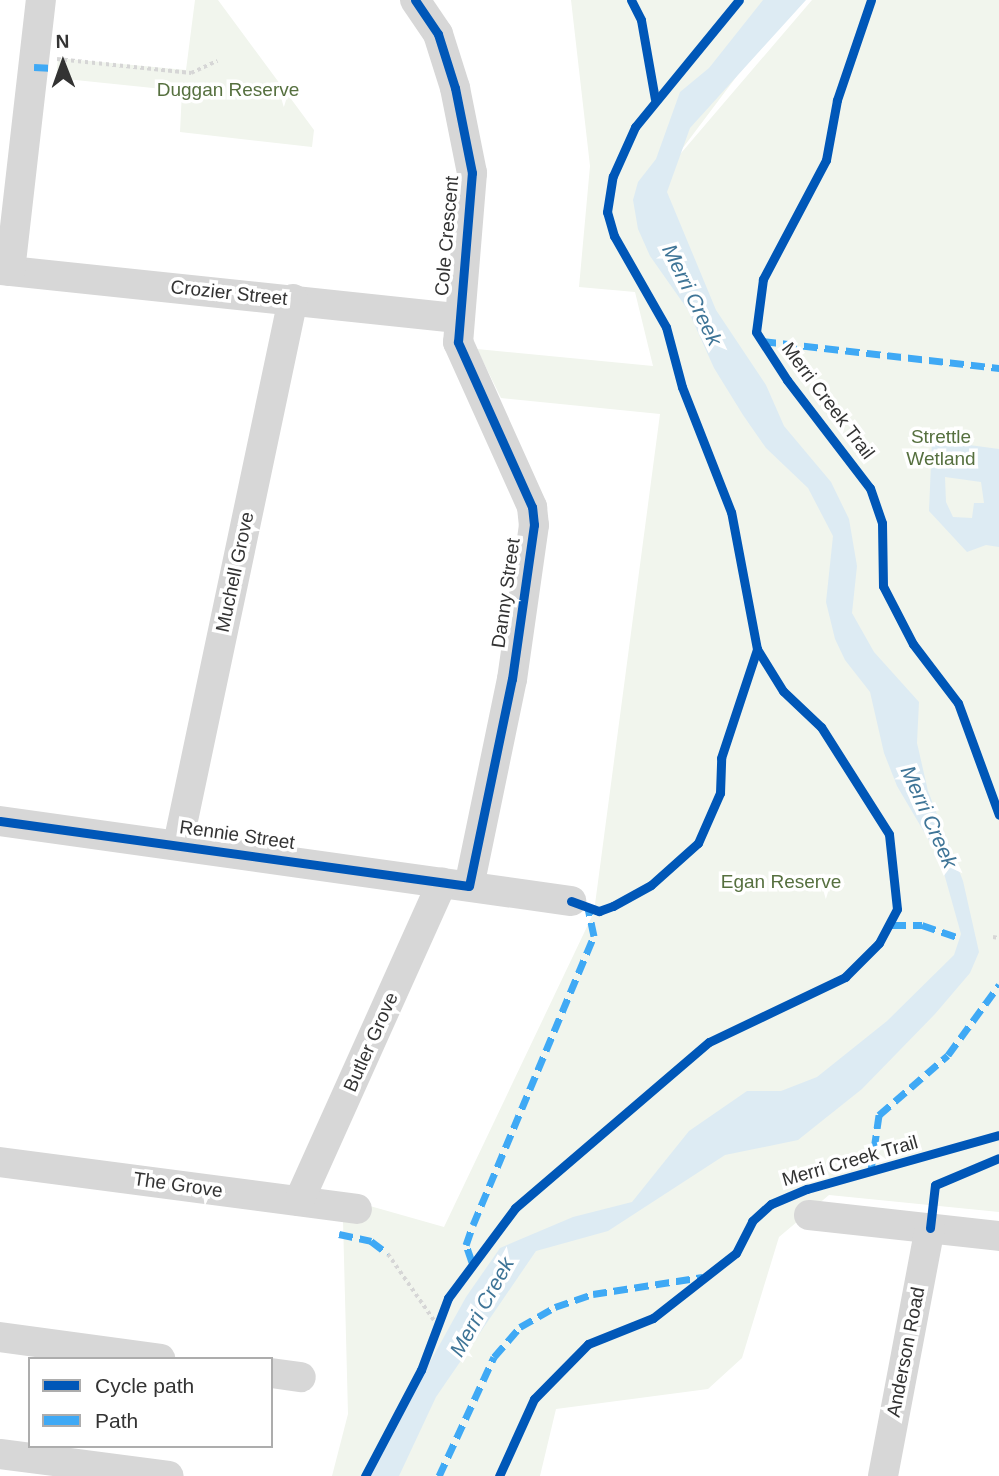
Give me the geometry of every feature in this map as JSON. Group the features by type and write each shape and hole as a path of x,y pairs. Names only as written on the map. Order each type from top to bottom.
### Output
{"street":[{"path":"5,270 41,0"},
{"name":"Cole Crescent","path":"415,0 438,34 456,88 471,173 457,317"},
{"name":"Crozier Street","path":"5,270 457,317"},
{"name":"Muchell Grove","path":"178,844 293,299"},
{"name":"Danny Street","path":"455,884 512,679 534,525 529,500 458,342 457,317"},
{"name":"Rennie Street","path":"0,821 571,901"},
{"name":"Butler Grove","path":"299,1201 455,884"},
{"name":"The Grove","path":"0,1162 357,1209"},
{"path":"809,1214 999,1236"},
{"name":"Anderson Road","path":"883,1476 930,1228"},
{"path":"0,1337 146,1357"},
{"path":"273,1373 301,1377"},
{"path":"7,1462 169,1476"}],"path":[{"path":"55,59 191,73 217,61"},
{"path":"993,937 999,938"},
{"path":"388,1254 436,1323"}],"green space":[{"name":"Duggan Reserve","path":"195,0 218,0 314,130 312,147 180,132 182,91 56,78 58,58 186,70"},
{"name":"Egan Reserve","path":"571,0 794,0 664,173 812,0 999,0 999,1212 829,1195 779,1237 742,1358 708,1389 556,1409 540,1476 332,1476 348,1414 343,1220 370,1206 444,1227 594,912 660,414 501,398 477,349 653,366 635,292 579,287 590,166"}],"water":[{"name":"Merri Creek","path":"763,0 806,0 690,128 667,192 716,310 766,385 784,426 831,482 849,519 857,566 852,613 874,652 919,702 917,743 928,791 963,881 979,952 970,973 935,1014 862,1089 798,1140 725,1155 608,1231 536,1251 436,1397 399,1476 367,1476 466,1297 500,1248 573,1217 632,1202 689,1131 747,1091 781,1091 817,1077 887,1021 954,955 961,934 940,859 897,786 884,753 870,692 845,660 835,639 826,602 833,536 808,488 766,448 743,415 714,368 688,310 650,256 638,229 633,200 638,182 656,159 680,92 709,68"},
{"name":"Strettle Wetland","path":"932,440 999,449 999,547 986,545 967,552 929,511","holes":["945,477 981,482 984,503 974,503 972,518 953,517 946,502"]}],"marked path":[{"path":"34,67 54,68"},
{"path":"762,341 999,368"},
{"path":"472,1262 466,1245 473,1225 594,936 588,907"},
{"path":"892,925 922,925 960,938"},
{"path":"871,1170 879,1115 948,1055 999,985"},
{"path":"339,1234 371,1241 388,1254"},
{"path":"439,1476 494,1357 520,1327 555,1307 593,1294 703,1277"}],"cycle path":[{"path":"0,821 469,886 512,679 534,525 532,507 458,342 472,173 455,88 438,34 415,0"},
{"path":"631,0 641,20 655,99"},
{"path":"365,1476 421,1370 448,1298 515,1208 709,1042 845,977 879,943 897,909 889,834 821,727 783,691 757,649 731,512 682,387 666,327 614,236 607,212 613,176 635,127 739,0"},
{"name":"Merri Creek Trail","path":"871,0 837,100 826,160 763,279 756,332 787,380 870,488 882,523 883,586 913,644 958,703 999,815"},
{"path":"571,901 599,911 613,906 651,885 698,843 720,793 721,758 757,649"},
{"name":"Merri Creek Trail","path":"499,1476 534,1399 588,1344 653,1318 736,1253 752,1221 771,1204 807,1189 999,1135"},
{"path":"930,1228 935,1185 999,1158"}]}
